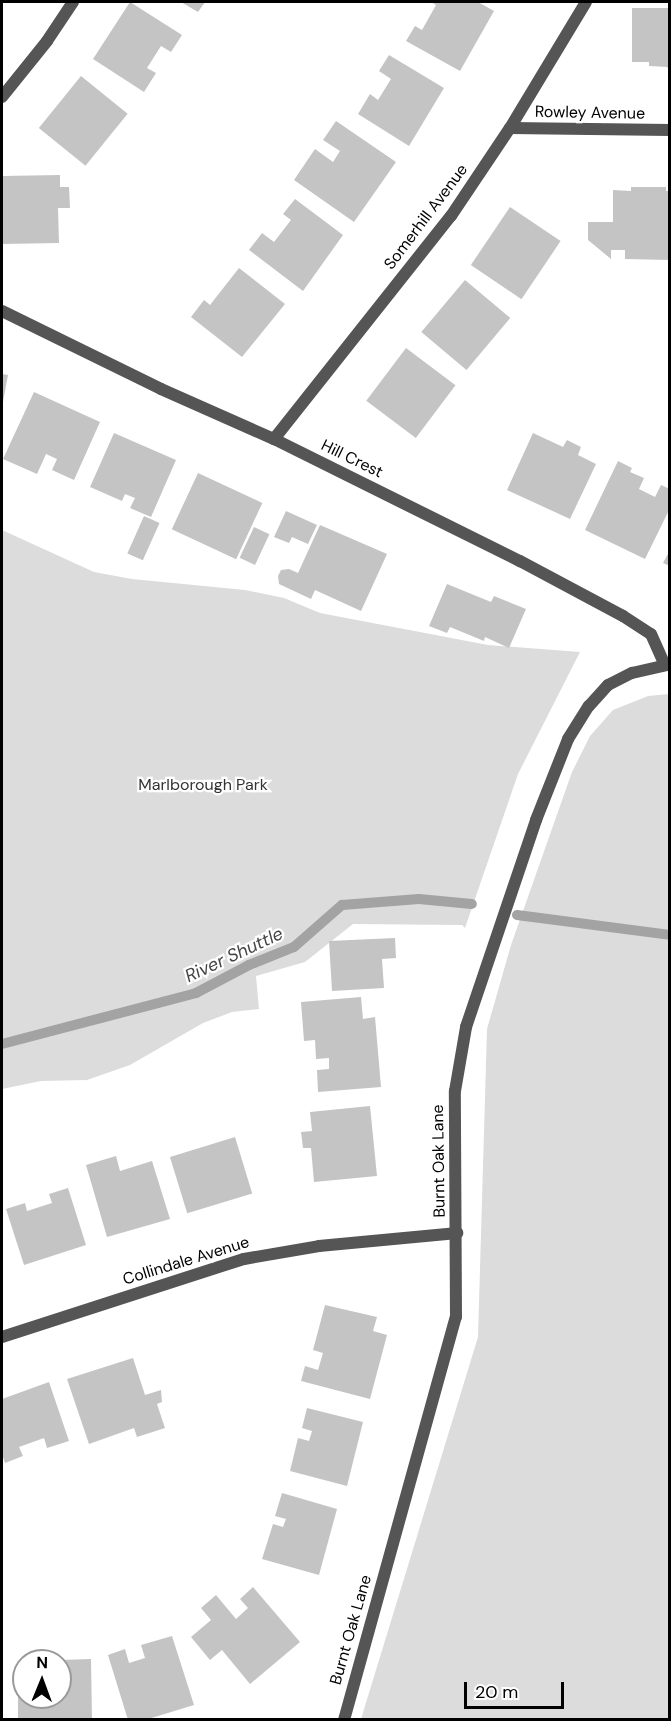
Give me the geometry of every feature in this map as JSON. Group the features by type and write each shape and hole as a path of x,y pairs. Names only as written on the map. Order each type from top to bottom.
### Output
{"street":[{"path":"2,97 47,41 73,2"},
{"name":"Somerhill Avenue","path":"274,439 451,216 510,128 586,2"},
{"name":"Rowley Avenue","path":"510,128 669,130"},
{"name":"Hill Crest","path":"2,311 161,389 274,439 520,561 623,616 651,634 667,664"},
{"name":"Burnt Oak Lane","path":"344,1719 451,1341 458,1306 455,1091 466,1027 553,773 579,720 608,685 632,673 667,664"},
{"name":"Collindale Avenue","path":"2,1337 244,1258 319,1246 457,1233"}],"green space":[{"name":"Marlborough Park","path":"2,530 94,572 132,579 245,590 284,598 320,613 488,645 580,652 518,774 465,928 462,925 353,924 305,962 256,976 259,1009 232,1012 203,1023 130,1065 87,1080 41,1081 2,1089"},
{"path":"669,694 669,1719 361,1719 478,1337 487,1029 511,945 572,772 590,736 613,710 648,696"}],"building":[{"path":"130,2 182,35 171,52 161,46 147,68 156,73 144,92 93,59"},
{"path":"181,2 205,2 198,12"},
{"path":"431,2 478,2 494,11 460,71 406,41 415,26 422,30 436,5"},
{"path":"632,8 670,8 670,71 667,67 649,66 649,62 632,62"},
{"path":"389,55 444,88 409,146 358,114 370,94 378,100 391,79 379,71"},
{"path":"81,76 128,114 85,166 39,128"},
{"path":"336,121 396,162 354,222 294,180 315,149 333,162 340,151 323,140"},
{"path":"60,175 60,187 69,187 70,208 58,208 59,243 2,244 2,176"},
{"path":"631,187 666,187 666,191 670,191 670,260 625,259 625,250 611,250 611,259 588,240 588,222 613,222 613,190 631,191"},
{"path":"295,199 343,235 303,291 249,250 262,233 274,242 291,220 283,214"},
{"path":"510,207 561,241 521,299 471,265"},
{"path":"239,268 285,304 242,357 191,317 204,300 210,305"},
{"path":"465,280 510,318 466,370 421,332"},
{"path":"406,348 456,385 416,438 366,401"},
{"path":"2,374 8,375 3,402 2,402"},
{"path":"34,392 100,422 74,480 52,470 57,459 46,454 37,474 3,459"},
{"path":"114,433 176,460 151,517 130,508 135,498 125,494 122,501 90,487"},
{"path":"533,433 563,447 567,440 581,447 578,455 596,464 570,519 507,490"},
{"path":"618,461 632,468 630,472 644,478 639,489 655,497 661,485 670,489 670,508 645,559 585,530"},
{"path":"198,473 262,503 236,559 172,529"},
{"path":"286,511 317,525 308,544 292,537 289,543 274,537"},
{"path":"144,516 160,523 143,560 127,553"},
{"path":"320,525 387,554 361,611 315,590 311,599 279,584 278,576 281,570 289,569 298,573"},
{"path":"254,527 269,534 255,565 240,558"},
{"path":"670,550 670,566 663,563"},
{"path":"447,584 491,602 494,596 526,609 509,648 485,637 484,641 450,627 447,633 429,626"},
{"path":"395,938 396,958 382,959 384,988 332,991 329,941"},
{"path":"361,997 363,1019 375,1017 381,1087 318,1092 317,1070 329,1069 329,1058 316,1059 315,1040 304,1041 301,1002"},
{"path":"370,1106 377,1176 314,1182 311,1148 303,1148 301,1132 312,1131 310,1112"},
{"path":"235,1137 252,1193 187,1213 170,1157"},
{"path":"116,1156 120,1171 152,1161 170,1219 107,1237 86,1165"},
{"path":"68,1188 86,1245 24,1265 6,1209 25,1203 27,1211 52,1203 49,1194"},
{"path":"325,1305 377,1317 373,1331 387,1335 370,1399 301,1381 305,1366 318,1370 323,1353 313,1350"},
{"path":"133,1358 145,1395 161,1390 162,1402 157,1404 165,1428 137,1437 134,1428 89,1444 67,1379"},
{"path":"49,1382 69,1441 47,1448 44,1438 19,1447 23,1456 5,1463 2,1454 2,1399"},
{"path":"307,1408 363,1422 347,1486 290,1471 298,1438 309,1441 312,1431 302,1428"},
{"path":"282,1493 337,1509 319,1575 262,1559 273,1524 283,1527 286,1519 275,1516"},
{"path":"253,1587 300,1642 250,1684 222,1650 210,1660 191,1637 211,1620 201,1608 216,1595 236,1619 248,1608 240,1599"},
{"path":"172,1636 194,1705 145,1720 128,1720 108,1655 125,1649 129,1663 145,1658 141,1645"},
{"path":"91,1659 92,1720 18,1720 18,1709 72,1709 72,1660"}],"waterway":[{"name":"River Shuttle","path":"2,1044 196,993 249,965 294,947 342,905 419,899 472,904"},
{"name":"River Shuttle","path":"517,915 670,935"}]}
